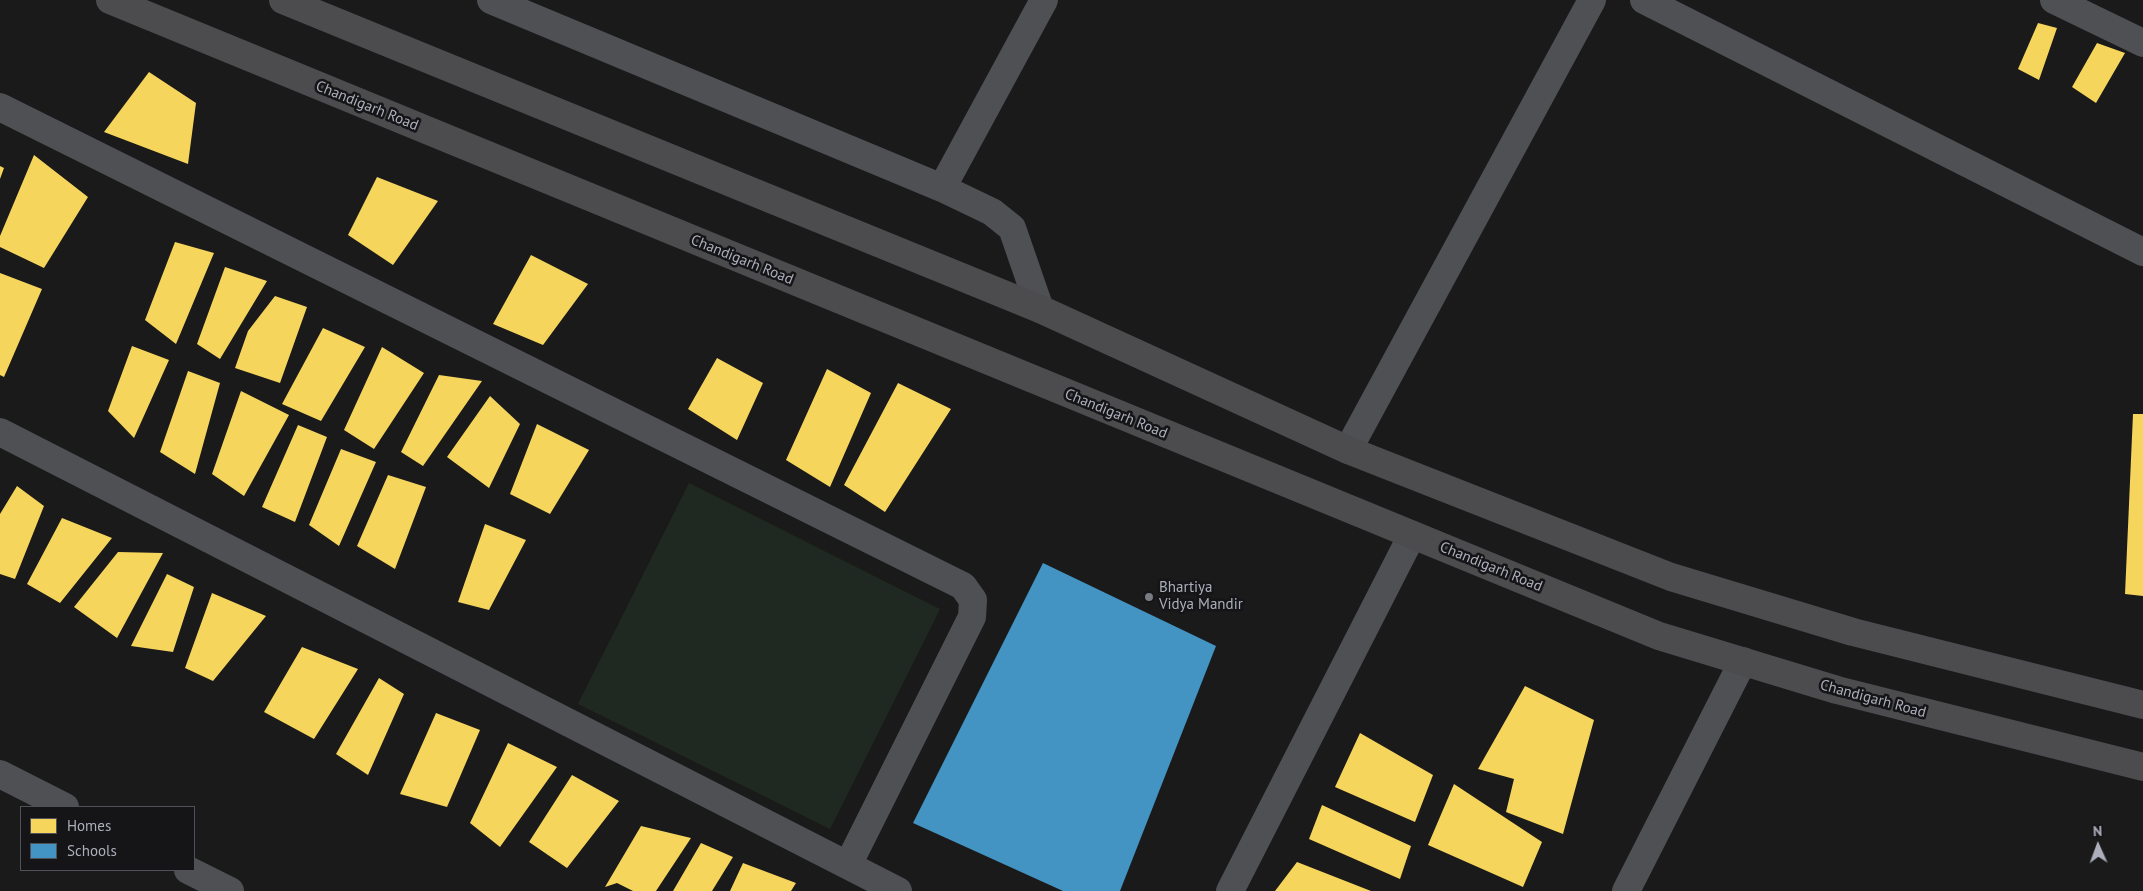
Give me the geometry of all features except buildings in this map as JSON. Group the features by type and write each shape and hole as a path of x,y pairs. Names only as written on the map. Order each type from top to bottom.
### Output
{"main road":[{"name":"Chandigarh Road","path":"110,0 1659,636 1837,690 2143,767"},
{"path":"283,0 1040,309 1348,450 1671,577 1852,632 2143,705"}],"street":[{"path":"491,0 942,188 992,212 1012,228 1040,309"},
{"path":"942,188 1044,0"},
{"path":"1348,450 1592,0"},
{"path":"1644,0 2143,252"},
{"path":"2054,0 2143,43"},
{"path":"0,106 963,586 973,600 972,617 848,866"},
{"path":"0,432 898,891"},
{"path":"1230,891 1412,535"},
{"path":"1632,889 1743,661"},
{"path":"0,774 64,806"},
{"path":"190,871 230,891"}],"shaded area":[{"path":"689,483 940,609 830,829 578,704"}],"place":[{"name":"Bhartiya Vidya Mandir","path":"1149,597"}]}
